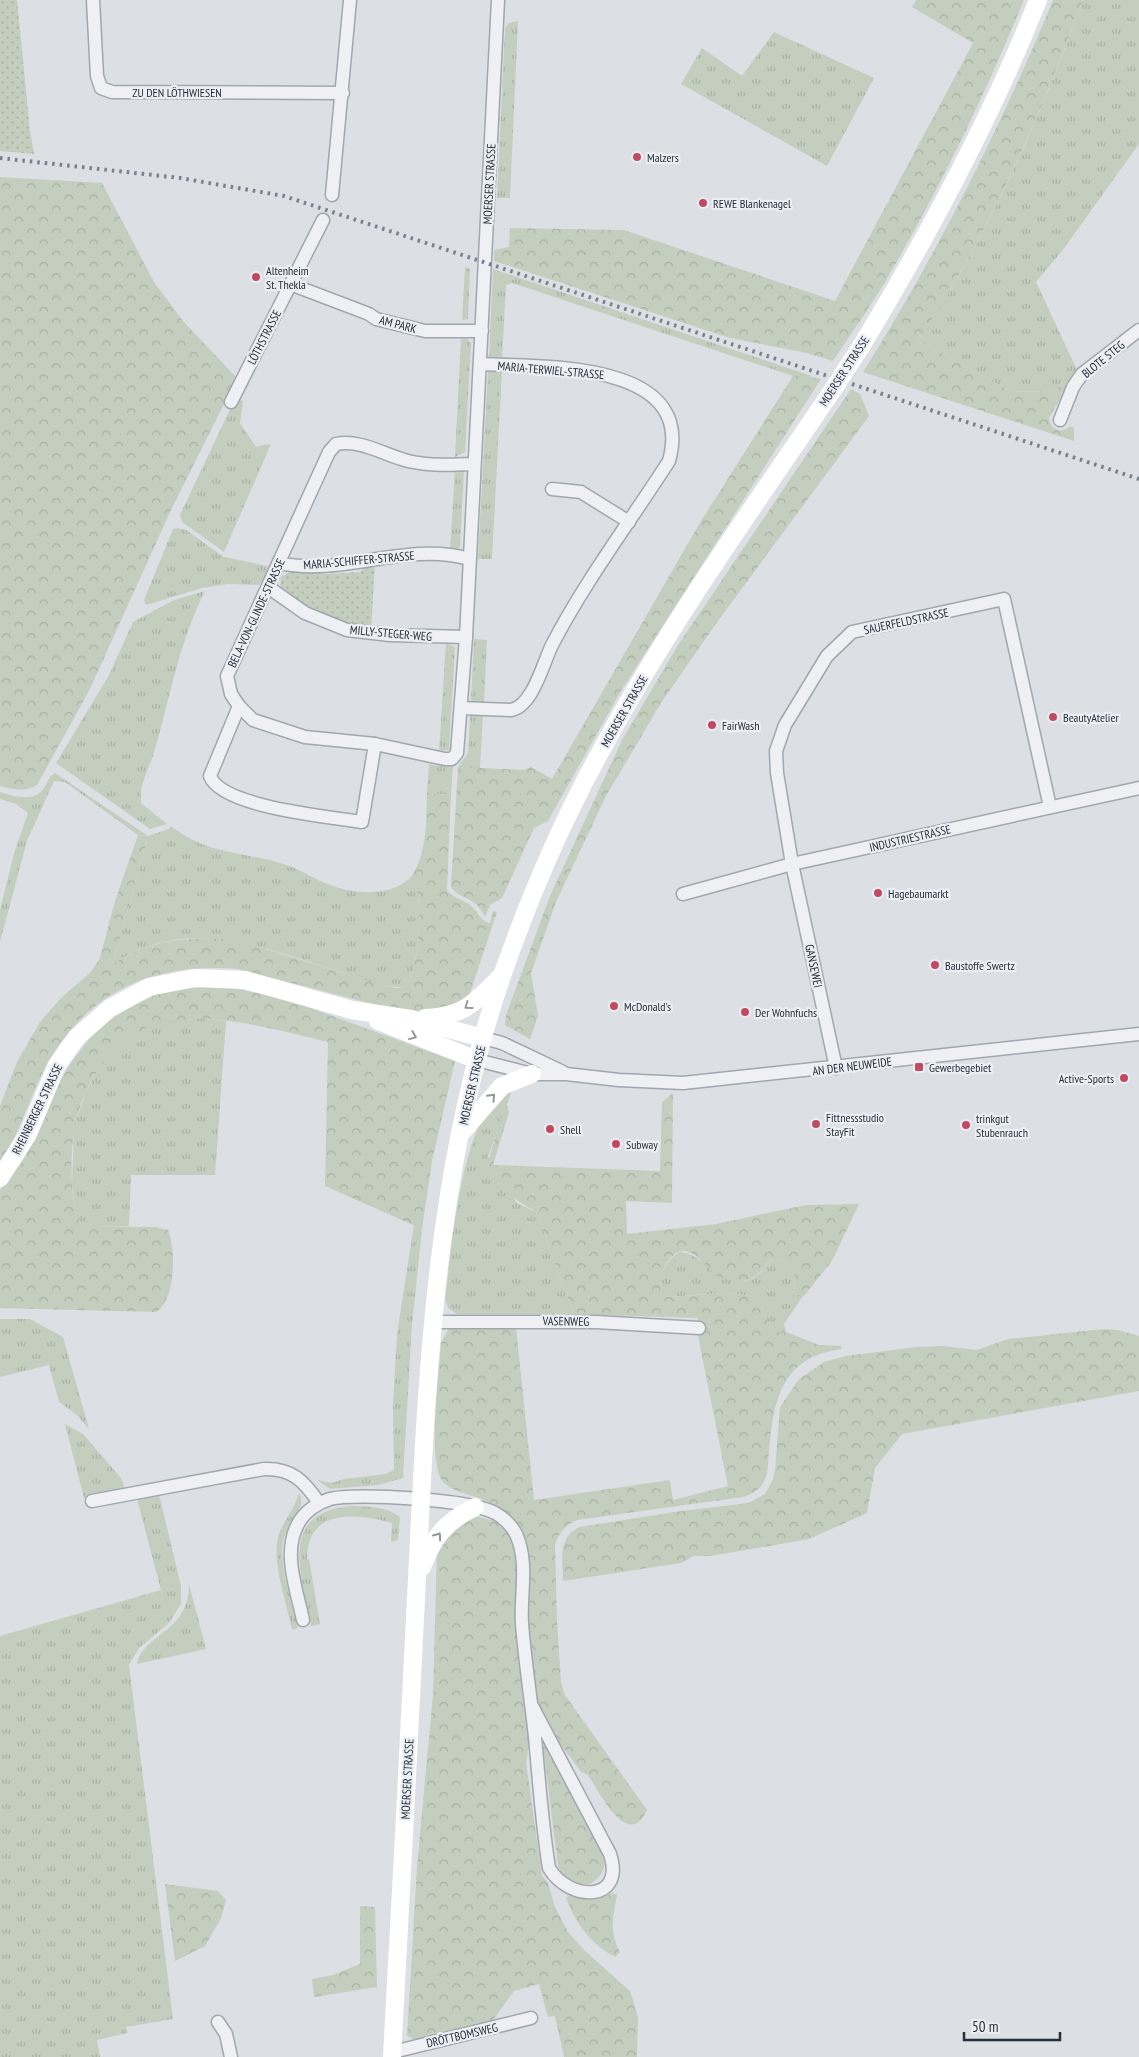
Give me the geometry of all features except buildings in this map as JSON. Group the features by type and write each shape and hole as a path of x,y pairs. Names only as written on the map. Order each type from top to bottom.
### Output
{"main road":[{"name":"MOERSER STRASSE","path":"392,2054 432,1322 440,1252 461,1133 477,1060 503,974 558,837 611,732 696,593 862,345 926,236 965,164 998,94 1038,0"},
{"path":"411,1019 447,1017 466,1010 503,974"},
{"name":"RHEINBERGER STRASSE","path":"0,1178 28,1134 57,1066 77,1036 110,1008 149,987 194,978 244,980 352,1010 477,1060"},
{"name":"RHEINBERGER STRASSE","path":"352,1010 411,1019 483,1038"},
{"path":"461,1133 502,1086 532,1074"},
{"path":"417,1579 430,1547 444,1527 456,1517 475,1508"}],"street":[{"name":"ZU DEN LÖTHWIESEN","path":"93,0 96,76 101,88 106,90 112,92 343,93"},
{"path":"332,195 343,93 350,0"},
{"name":"MOERSER STRASSE","path":"455,757 459,747 466,637 498,0"},
{"name":"LÖTHSTRASSE","path":"231,402 323,220"},
{"name":"AM PARK","path":"290,284 369,314 376,319 425,332 482,332"},
{"name":"BLOTE STEG","path":"1060,420 1073,387 1082,374 1139,330"},
{"name":"MARIA-TERWIEL-STRASSE","path":"461,708 495,711 519,709 530,695 553,644 669,461 674,443 670,422 660,405 624,380 603,373 480,364"},
{"name":"BELA-VON-GLINDE-STRASSE","path":"455,757 445,758 375,744 305,737 253,720 230,694 227,676 329,452 336,444 358,444 391,456 429,464 474,464"},
{"path":"552,489 581,492 629,522"},
{"name":"MARIA-SCHIFFER-STRASSE","path":"279,563 290,566 327,566 410,554 457,556 469,559"},
{"name":"MILLY-STEGER-WEG","path":"268,587 305,614 346,630 390,635 466,637"},
{"name":"SAUERFELDSTRASSE","path":"792,864 776,751 785,725 827,656 852,632 1004,599 1050,807"},
{"path":"239,706 210,776 212,783 228,794 250,802 362,822 375,744"},
{"name":"INDUSTRIESTRASSE","path":"683,894 792,864 1139,788"},
{"name":"GANSEWEI","path":"792,864 836,1068"},
{"name":"AN DER NEUWEIDE","path":"477,1060 532,1074 566,1074 619,1080 683,1083 1139,1034"},
{"name":"AN DER NEUWEIDE","path":"483,1038 502,1043 566,1074"},
{"name":"VASENWEG","path":"432,1322 596,1322 699,1328"},
{"path":"92,1501 278,1468 296,1477 308,1488 319,1503"},
{"path":"303,1620 291,1548 297,1524 306,1513 319,1503 342,1497 360,1496 421,1501 494,1512 508,1523 516,1534 524,1563 522,1620 531,1704 549,1868 556,1879 566,1887 576,1891 592,1893 604,1888 611,1881 614,1872 610,1854 531,1704"},
{"name":"DRÖTTBOMSWEG","path":"392,2054 532,2018"},
{"path":"218,2022 226,2034 231,2057"}],"green space":[{"path":"0,0 17,0 34,154 0,151"},
{"path":"916,0 1024,0 993,72 942,179 879,292 833,361 807,353 730,338 494,261 494,250 509,247 510,228 624,230 835,301 973,43 912,7"},
{"path":"1053,0 1083,0 1031,131 1011,175 967,261 918,340 1010,391 1049,392 1071,381 1049,418 1057,430 1063,430 1070,426 1074,428 1074,441 863,372 916,282 966,190 1033,48"},
{"path":"1083,0 1139,0 1139,144 1062,251 1036,282 1077,370 1071,381 1049,392 1010,391 918,340 967,261 1011,176"},
{"path":"518,21 510,198 497,198 505,28 509,23"},
{"path":"774,32 874,78 827,166 681,84 702,48 742,76"},
{"path":"0,177 102,183 154,282 183,321 237,378 171,510 89,691 37,785 19,790 0,786"},
{"path":"465,267 470,269 468,319 462,320"},
{"path":"493,269 812,376 793,376 512,283 506,285 502,359 489,356"},
{"path":"461,338 468,339 471,343 465,452 455,457"},
{"path":"491,370 502,370 492,559 478,559 488,372"},
{"path":"804,375 821,379 621,691 548,821 534,828 502,898 490,905 485,917 477,905 458,894 451,887 458,767 524,770 531,767 552,779 701,521 793,376"},
{"path":"851,389 860,394 869,416 715,625 661,703 606,796 556,902 531,973 538,1016 530,1039 505,1025 506,1015 550,896 622,740 678,645"},
{"path":"240,400 243,401 240,423 256,447 271,444 224,552 182,522 180,515 233,403"},
{"path":"455,468 464,471 460,548 450,552"},
{"path":"173,529 186,530 224,557 268,566 266,577 258,585 229,584 202,588 146,605 144,600"},
{"path":"375,564 371,630 316,615 280,589 281,577 291,571 318,570 325,574 360,572 366,566"},
{"path":"205,591 188,630 153,756 145,775 141,803 167,824 150,829 56,763 109,675 133,622 174,600"},
{"path":"474,639 487,640 484,703 471,701"},
{"path":"446,643 455,647 449,750 439,751"},
{"path":"473,714 483,714 480,769 458,767 468,753 470,716"},
{"path":"439,763 453,766 451,795 427,793 429,764 438,766"},
{"path":"55,773 148,836 138,835 65,782 54,781 27,841 0,942 0,910 15,850 28,813 16,804 0,799 0,792 24,797 35,796 40,793 49,778"},
{"path":"427,793 451,795 447,890 473,907 486,922 490,923 493,911 497,912 468,999 431,1015 396,1010 238,969 208,968 180,970 153,976 128,986 105,999 84,1016 65,1037 48,1062 9,1150 0,1162 0,1106 17,1062 40,1022 61,998 91,972 100,958 115,901 138,835 148,836 113,964 128,955 158,944 190,939 223,939 240,941 385,986 397,988 407,986 417,951 419,905 415,883 409,879 420,860 423,849"},
{"path":"171,826 198,842 212,847 289,866 335,887 357,892 380,892 400,885 409,879 415,882 419,905 417,951 407,986 391,987 375,984 286,954 228,941 199,939 170,941 141,949 113,964 148,836 169,829"},
{"path":"204,986 228,987 289,1000 455,1061 432,1161 422,1229 325,1186 328,1042 253,1025 216,1020 182,1020 150,1027 122,1043 98,1070 79,1110 72,1150 73,1196 79,1222 87,1226 156,1227 168,1230 171,1238 173,1261 171,1286 163,1306 156,1312 0,1308 0,1190 22,1162 35,1139 60,1081 72,1061 90,1038 111,1019 135,1004 157,994"},
{"path":"196,1018 226,1021 215,1175 131,1175 129,1226 87,1226 79,1222 75,1211 72,1184 74,1126 86,1092 101,1063 118,1044 133,1034 163,1021"},
{"path":"512,1091 488,1157 517,1203 536,1212 574,1314 457,1314 449,1309 445,1300 460,1193 475,1135 485,1113 498,1097"},
{"path":"673,1093 672,1203 626,1201 627,1234 716,1224 806,1205 859,1204 832,1261 804,1296 795,1294 794,1271 781,1260 769,1261 760,1272 749,1280 735,1281 716,1275 695,1255 683,1251 676,1253 671,1258 663,1272 660,1288 661,1294 668,1297 724,1293 744,1295 759,1300 763,1314 775,1331 786,1332 819,1345 841,1346 842,1349 822,1354 806,1361 793,1371 784,1384 774,1414 767,1474 760,1487 753,1493 743,1497 577,1520 563,1530 555,1545 561,1682 565,1695 647,1810 639,1821 631,1824 623,1822 614,1814 588,1775 581,1772 546,1723 535,1695 531,1673 529,1639 530,1568 524,1538 516,1523 506,1512 494,1504 457,1491 441,1479 437,1468 435,1452 435,1414 441,1343 448,1330 455,1324 516,1327 534,1500 670,1480 673,1500 728,1486 697,1331 698,1318 574,1314 536,1212 505,1193 491,1176 487,1165 504,1109 507,1105 509,1112 493,1165 660,1171 662,1102"},
{"path":"414,1225 422,1229 412,1325 403,1478 378,1485 330,1489 317,1480 332,1483 344,1479 386,1474 394,1470 393,1407 397,1334"},
{"path":"680,1252 696,1258 724,1278 742,1281 755,1277 769,1261 781,1260 786,1263 794,1271 795,1294 803,1296 784,1324 786,1332 775,1331 763,1314 744,1295 724,1293 668,1297 661,1294 660,1282 664,1270 671,1259"},
{"path":"0,1319 30,1319 63,1337 89,1429 77,1415 59,1402 49,1365 0,1377"},
{"path":"1103,1329 1118,1330 1139,1336 1139,1391 902,1434 875,1468 867,1513 809,1539 711,1556 694,1556 681,1563 563,1581 562,1557 565,1543 573,1531 580,1527 674,1512 748,1503 765,1494 773,1480 775,1470 780,1407 799,1379 824,1362 846,1356 917,1347 943,1346 977,1350 1008,1339"},
{"path":"65,1424 83,1434 121,1478 124,1486 123,1491 84,1498"},
{"path":"299,1493 301,1505 285,1535 282,1551 287,1584 298,1628 292,1630 278,1571 277,1548 282,1526 295,1505"},
{"path":"159,1494 181,1586 181,1604 169,1623 139,1648 129,1665 173,2019 126,2027 127,2033 97,2040 100,2057 0,2057 0,1636 161,1590 137,1499"},
{"path":"353,1506 383,1509 395,1513 400,1517 398,1540 391,1542 392,1523 364,1517 336,1518 324,1523 315,1530 309,1542 307,1559 309,1559 320,1624 311,1626 300,1566 300,1548 304,1532 313,1520 329,1510"},
{"path":"479,1517 491,1520 504,1527 511,1536 517,1553 516,1639 529,1745 526,1762 542,1876 548,1883 555,1907 568,1932 585,1951 630,1991 638,2017 637,2057 564,2057 555,2016 548,2017 539,1984 514,1991 491,2023 428,2040 415,2040 407,2036 417,1867 433,1695 437,1547 468,1518"},
{"path":"189,1584 206,1649 137,1664 141,1653 148,1645 166,1631 182,1613 187,1600"},
{"path":"546,1744 603,1852 603,1871 598,1878 589,1884 584,1885 570,1881 563,1875 558,1866 543,1747"},
{"path":"165,1884 218,1891 226,1900 221,1918 205,1946 175,1961"},
{"path":"612,1893 617,1895 613,1917 613,1931 620,1952 615,1957 606,1952 585,1932 574,1916 566,1898 571,1895 587,1899 597,1899"},
{"path":"360,1906 375,1907 377,1987 314,1997 312,1979 333,1975 360,1964"}],"railway":[{"path":"0,158 180,178 284,196 1139,479"}],"place":[{"name":"Malzers","path":"637,157"},
{"name":"REWE Blankenagel","path":"703,203"},
{"name":"Altenheim St. Thekla","path":"256,277"},
{"name":"BeautyAtelier","path":"1053,717"},
{"name":"FairWash","path":"712,725"},
{"name":"Hagebaumarkt","path":"878,893"},
{"name":"Baustoffe Swertz","path":"935,965"},
{"name":"McDonald's","path":"614,1006"},
{"name":"Der Wohnfuchs","path":"745,1012"},
{"name":"Gewerbegebiet","path":"919,1067"},
{"name":"Active-Sports","path":"1124,1078"},
{"name":"Fittnessstudio StayFit","path":"816,1124"},
{"name":"trinkgut Stubenrauch","path":"966,1125"},
{"name":"Shell","path":"550,1129"},
{"name":"Subway","path":"616,1144"}]}
